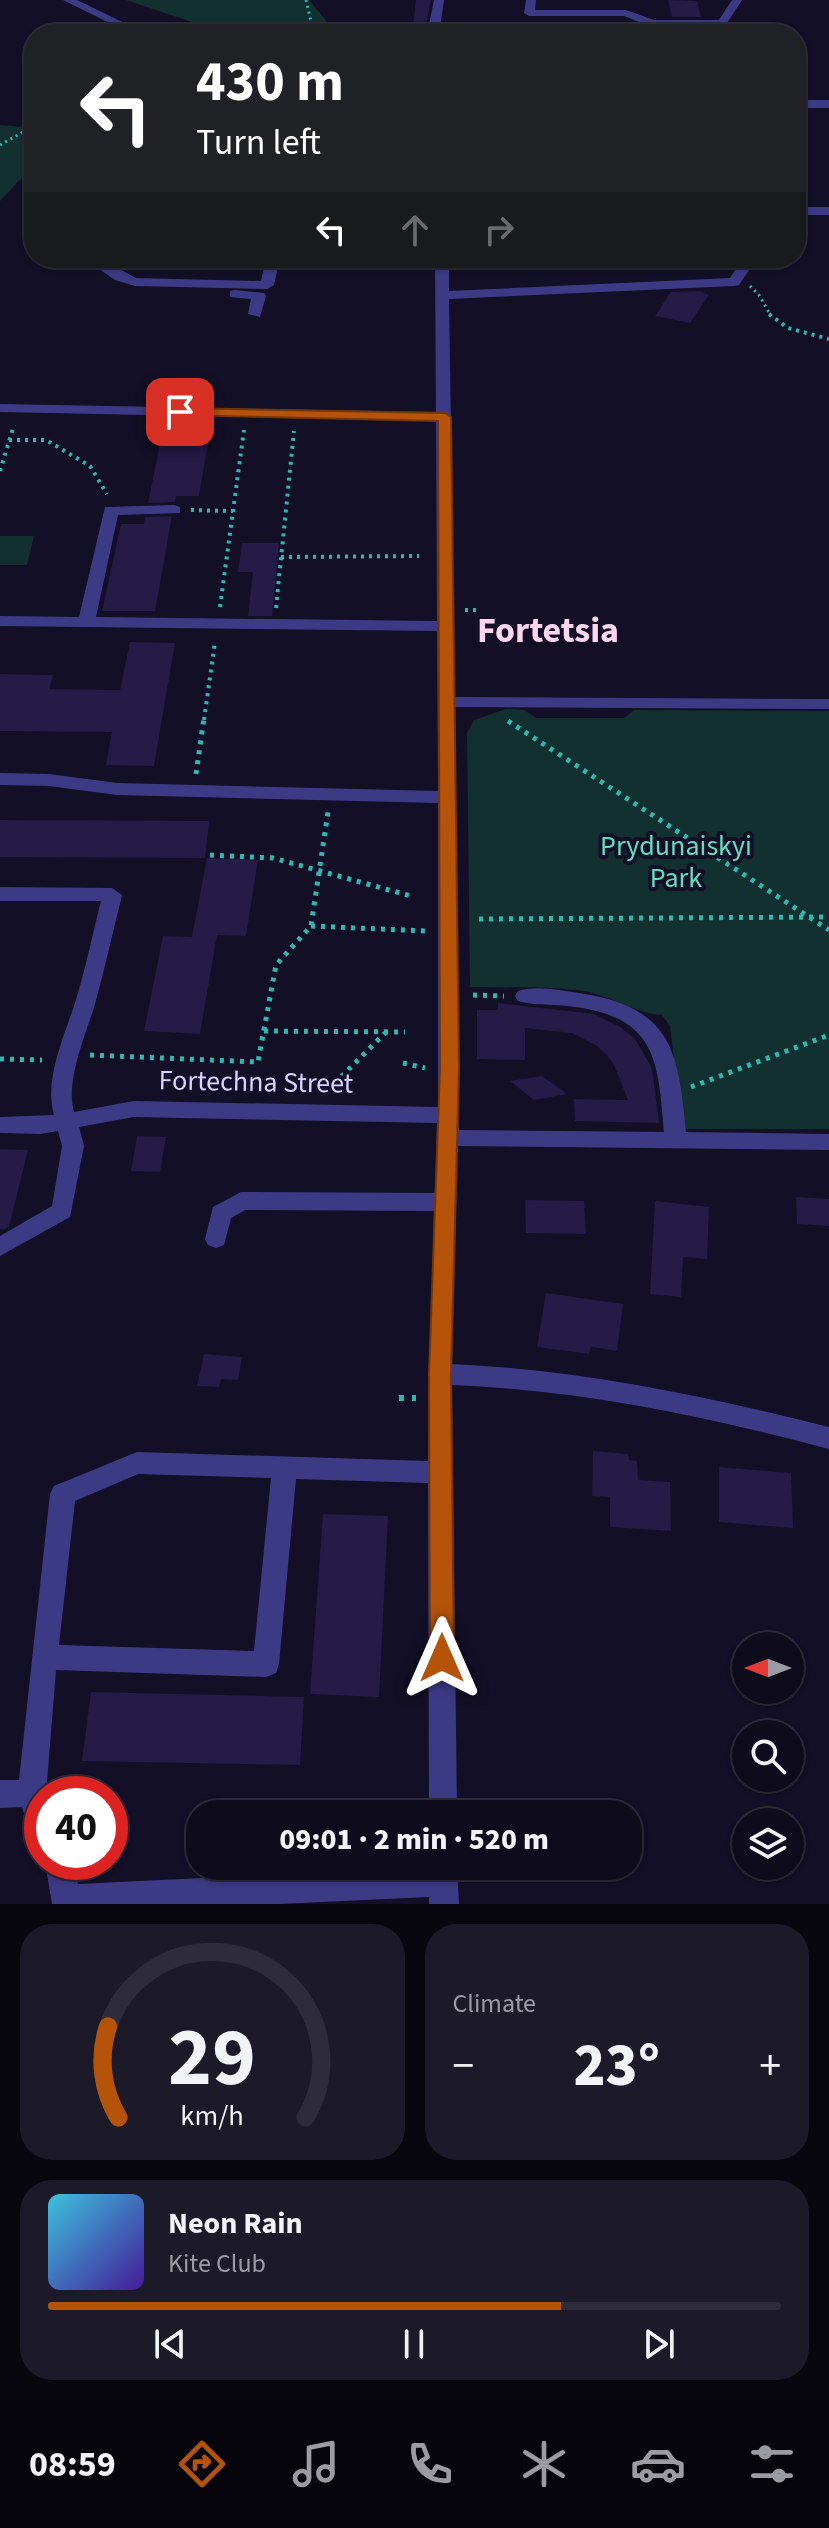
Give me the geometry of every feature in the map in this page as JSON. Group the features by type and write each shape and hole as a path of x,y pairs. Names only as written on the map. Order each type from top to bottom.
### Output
{"street":[{"path":"68,0 120,24"},
{"path":"435,24 439,0"},
{"path":"531,0 529,13 626,13 646,24"},
{"path":"725,24 737,0"},
{"path":"806,104 829,104"},
{"path":"806,211 829,211"},
{"path":"107,268 127,280 267,285 271,268"},
{"path":"442,268 449,702 447,1127 440,1374 443,1800"},
{"path":"443,295 734,282 743,268"},
{"path":"177,283 200,290 259,296 255,314"},
{"path":"0,408 445,417"},
{"path":"86,623 111,510 174,510"},
{"path":"0,621 448,626"},
{"path":"449,702 829,704"},
{"path":"0,779 49,780 117,789 449,797"},
{"path":"0,894 112,895 84,1006 74,1030 60,1100 71,1133 73,1159 62,1211 0,1247"},
{"path":"525,996 584,999 610,1007 646,1029 664,1054 676,1141"},
{"name":"Fortechna Street","path":"0,1125 40,1126 134,1109 676,1141 829,1142"},
{"path":"216,1239 221,1213 241,1201 444,1202"},
{"path":"440,1374 490,1375 632,1395 723,1410 829,1438"},
{"path":"34,1776 63,1494 137,1463 441,1472"},
{"path":"44,1657 266,1664 285,1467"},
{"path":"0,1794 24,1793"},
{"path":"63,1880 67,1901 444,1884"}],"path":[{"path":"306,0 312,24"},
{"path":"0,145 24,132"},
{"path":"734,282 759,293 769,314 785,326 829,339"},
{"path":"275,624 295,414"},
{"path":"0,471 16,416"},
{"path":"218,620 244,430"},
{"path":"9,440 46,440 90,466 108,495"},
{"path":"174,510 233,511"},
{"path":"281,557 419,556"},
{"path":"464,610 478,610"},
{"path":"194,791 217,627"},
{"path":"505,719 829,930"},
{"path":"77,1055 258,1062 276,965 311,926 331,794"},
{"path":"210,855 273,858 411,896"},
{"path":"479,919 829,917"},
{"path":"311,926 427,931"},
{"path":"473,995 525,996"},
{"path":"264,1031 405,1032"},
{"path":"321,1098 386,1032"},
{"path":"671,1092 829,1035"},
{"path":"0,1059 45,1060"},
{"path":"403,1063 425,1068"},
{"path":"399,1398 417,1398"}],"green space":[{"path":"126,0 309,0 329,24 198,24"},
{"path":"0,125 24,127 24,176 0,201"},
{"path":"0,536 34,536 27,565 0,565"},
{"name":"Prydunaiskyi Park","path":"506,709 524,710 536,718 624,718 634,710 829,711 829,1129 682,1129 670,1026 662,1015 584,991 470,987 467,733 474,720"}],"building":[{"path":"416,0 431,0 426,24 413,24"},
{"path":"668,0 697,1 701,17 672,17"},
{"path":"699,291 709,295 690,323 655,316 671,292"},
{"path":"165,419 212,420 199,496 176,496 175,502 148,503"},
{"path":"172,516 155,611 102,611 121,524 144,524 145,517"},
{"path":"242,543 279,543 272,616 248,616 253,572 238,572"},
{"path":"130,642 175,643 154,766 106,765 112,732 0,731 0,674 53,675 49,689 120,690"},
{"path":"0,820 209,821 205,858 0,857"},
{"path":"207,858 258,860 246,936 217,935 200,1034 144,1031 163,936 192,937"},
{"path":"498,1003 594,1014 620,1027 635,1039 652,1068 659,1123 575,1121 574,1099 628,1100 607,1055 572,1033 525,1028 525,1060 477,1059 477,1010 498,1010"},
{"path":"542,1076 567,1094 534,1100 510,1081"},
{"path":"137,1136 166,1137 160,1172 131,1171"},
{"path":"0,1149 28,1150 9,1227 5,1229 0,1229"},
{"path":"796,1197 829,1199 829,1226 797,1224"},
{"path":"525,1200 584,1201 586,1234 526,1233"},
{"path":"655,1201 709,1207 707,1259 683,1257 681,1297 650,1294"},
{"path":"546,1293 623,1304 617,1351 591,1347 589,1354 537,1347"},
{"path":"204,1354 242,1357 238,1380 221,1379 219,1387 197,1386"},
{"path":"593,1451 628,1454 629,1460 637,1461 638,1480 670,1482 671,1531 610,1527 610,1497 592,1496"},
{"path":"719,1467 791,1473 793,1528 719,1522"},
{"path":"323,1514 388,1516 379,1697 310,1694"},
{"path":"91,1692 304,1697 300,1765 82,1761"}],"district":[{"name":"Fortetsia","path":"548,630"}],"route":[{"path":"180,412 445,417 450,1068 440,1374 442,1658"}]}
